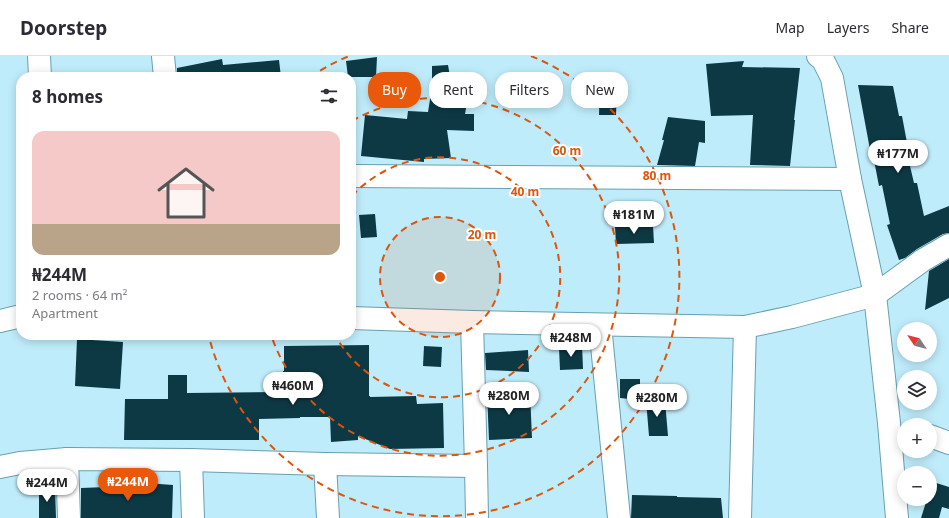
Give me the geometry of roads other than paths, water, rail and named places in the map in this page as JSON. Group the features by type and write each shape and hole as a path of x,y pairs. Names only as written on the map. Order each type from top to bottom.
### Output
{"street":[{"path":"39,56 40,72"},
{"path":"163,56 165,72"},
{"path":"818,56 823,60 832,78 850,179 875,295 896,425 896,518"},
{"path":"356,176 850,179"},
{"path":"356,318 600,325 745,327 792,317 875,295 923,260 949,245"},
{"path":"0,321 16,317"},
{"path":"472,322 477,518"},
{"path":"600,325 619,518"},
{"path":"740,518 745,327"},
{"path":"937,438 949,442"},
{"path":"0,467 20,463 66,459 476,466"},
{"path":"66,459 69,518"},
{"path":"191,460 193,518"},
{"path":"325,464 328,518"}]}
